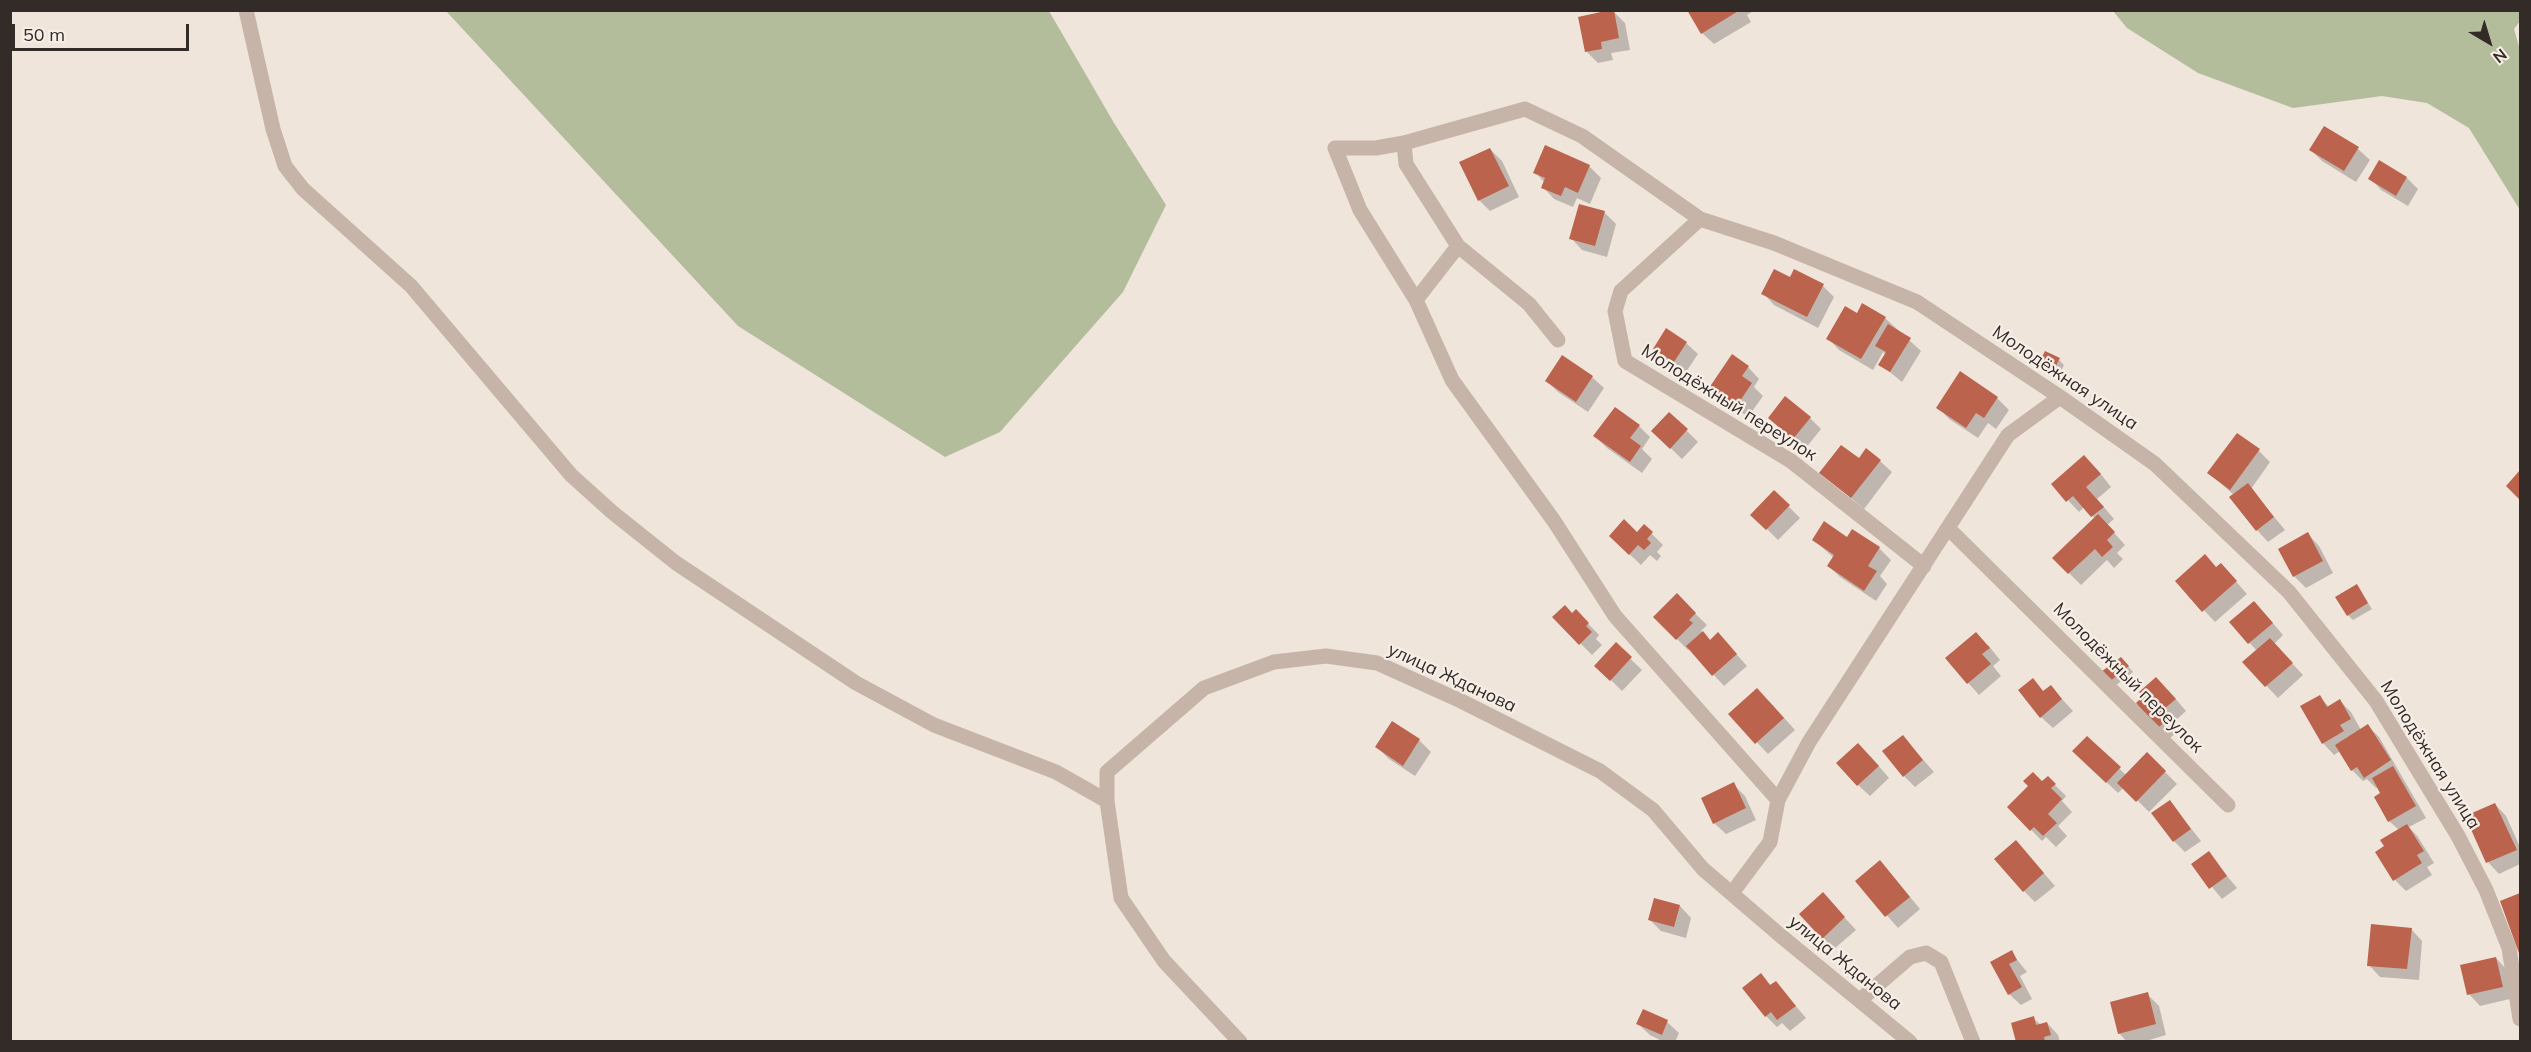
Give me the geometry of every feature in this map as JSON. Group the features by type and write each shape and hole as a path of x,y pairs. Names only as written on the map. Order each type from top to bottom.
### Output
{"street":[{"path":"246,10 273,129 285,166 303,189 411,286 571,475 612,512 676,563 856,683 934,725 1056,772 1107,801"},
{"name":"Молодёжная улица","path":"1416,300 1360,210 1335,148 1376,148 1525,109 1582,136 1700,219 1774,243 1917,302 2060,397 2155,464 2289,592 2376,701 2458,836 2486,890 2509,948 2520,1019"},
{"path":"1404,142 1406,164 1458,246 1529,304 1558,340"},
{"name":"Молодёжный переулок","path":"1700,219 1621,291 1615,311 1625,361 1791,461 1924,566"},
{"path":"1458,246 1416,300 1452,380 1554,521 1615,616 1778,800"},
{"path":"1732,893 1770,842 1778,800 1809,742 2008,435 2060,397"},
{"name":"Молодёжный переулок","path":"1948,529 2228,805"},
{"name":"улица Жданова","path":"1240,1041 1164,961 1121,898 1107,801 1107,772 1204,688 1274,662 1326,656 1377,663 1461,701 1599,771 1653,810 1703,869 1780,936 1910,1041"},
{"path":"1860,1000 1910,957 1926,953 1941,962 1973,1041"}],"green space":[{"path":"446,11 1049,11 1114,123 1166,205 1123,292 1000,432 945,457 738,326"},
{"path":"2113,11 2520,11 2520,21 2514,29 2520,50 2520,210 2469,128 2427,103 2382,96 2293,108 2198,73 2127,28"}],"building":[{"path":"1614,10 1619,38 1601,42 1602,49 1585,52 1578,17"},
{"path":"1687,10 1740,10 1701,34"},
{"path":"2324,126 2359,147 2344,171 2309,150"},
{"path":"1545,145 1590,165 1578,193 1565,187 1561,196 1541,188 1545,178 1533,173"},
{"path":"1490,148 1509,186 1478,201 1459,162"},
{"path":"2379,160 2407,177 2396,196 2368,179"},
{"path":"1579,204 1605,211 1595,246 1569,239"},
{"path":"1774,269 1790,277 1794,269 1824,284 1807,317 1761,294"},
{"path":"1862,303 1886,317 1861,359 1826,339 1845,306 1857,313"},
{"path":"1888,324 1911,338 1890,372 1878,365 1886,352 1875,346"},
{"path":"1666,328 1687,342 1674,362 1653,349"},
{"path":"2045,351 2060,358 2051,375 2037,367"},
{"path":"1732,354 1749,366 1742,376 1752,383 1736,407 1709,388"},
{"path":"1562,355 1593,376 1576,402 1545,381"},
{"path":"1960,371 1998,397 1984,418 1976,413 1966,428 1936,408"},
{"path":"1785,396 1811,417 1793,439 1768,418"},
{"path":"1615,407 1640,425 1630,438 1641,446 1630,462 1593,436"},
{"path":"1669,412 1688,429 1670,449 1651,431"},
{"path":"2237,433 2260,449 2230,490 2207,473"},
{"path":"1841,445 1859,458 1866,448 1881,460 1851,498 1819,473"},
{"path":"2084,455 2101,474 2086,487 2104,507 2091,517 2073,496 2066,502 2051,484"},
{"path":"2520,470 2520,500 2506,486"},
{"path":"2248,483 2274,517 2256,531 2229,497"},
{"path":"1774,490 1790,505 1766,530 1750,515"},
{"path":"2098,514 2115,532 2107,540 2113,547 2102,557 2095,549 2068,574 2052,558"},
{"path":"1624,519 1637,532 1644,524 1653,532 1647,539 1651,543 1644,550 1638,545 1629,555 1609,536"},
{"path":"1824,521 1847,537 1852,529 1880,547 1868,566 1877,571 1864,591 1827,566 1834,555 1812,540"},
{"path":"2308,532 2323,561 2293,577 2278,549"},
{"path":"2205,554 2216,567 2221,563 2237,581 2202,612 2175,581"},
{"path":"2357,584 2368,603 2347,616 2335,597"},
{"path":"1677,593 1696,613 1689,620 1693,623 1676,640 1653,617"},
{"path":"2254,601 2273,623 2248,644 2229,622"},
{"path":"1565,605 1572,613 1576,609 1589,623 1586,626 1592,632 1579,645 1552,617"},
{"path":"1703,631 1710,640 1718,632 1737,654 1712,676 1686,646"},
{"path":"1976,632 1990,648 1982,654 1991,664 1967,684 1945,658"},
{"path":"2270,638 2293,663 2265,687 2242,662"},
{"path":"1616,642 1632,657 1610,681 1594,666"},
{"path":"2121,657 2129,666 2109,682 2101,672"},
{"path":"2156,677 2176,699 2164,709 2171,716 2158,728 2136,703 2143,696 2139,692"},
{"path":"2033,678 2043,691 2051,685 2062,699 2040,718 2018,690"},
{"path":"1757,688 1784,718 1755,744 1728,714"},
{"path":"2320,695 2327,707 2340,699 2351,719 2340,725 2344,731 2322,744 2300,706"},
{"path":"1392,721 1420,739 1403,766 1375,747"},
{"path":"2368,724 2391,760 2364,778 2357,767 2351,771 2335,745"},
{"path":"1903,735 1923,760 1903,777 1882,751"},
{"path":"2087,736 2121,767 2106,783 2072,751"},
{"path":"1858,743 1879,766 1857,786 1836,763"},
{"path":"2147,752 2166,771 2136,802 2117,783"},
{"path":"2393,766 2416,806 2388,822 2374,797 2380,793 2372,778"},
{"path":"2033,772 2042,781 2048,776 2056,784 2051,788 2062,799 2048,814 2057,823 2043,836 2034,827 2030,831 2007,807 2028,786 2023,781"},
{"path":"1734,782 1746,808 1713,824 1701,798"},
{"path":"2170,800 2191,829 2173,842 2151,813"},
{"path":"2495,803 2517,850 2486,863 2465,816"},
{"path":"2407,824 2424,851 2417,855 2422,863 2393,881 2375,852 2384,846 2380,840"},
{"path":"2016,840 2044,873 2023,892 1994,859"},
{"path":"2209,851 2227,876 2209,889 2191,864"},
{"path":"1880,860 1910,897 1885,917 1855,881"},
{"path":"1823,892 1845,917 1822,939 1799,914"},
{"path":"2520,893 2520,956 2500,901"},
{"path":"1654,898 1680,905 1674,927 1648,920"},
{"path":"2371,924 2412,928 2407,969 2367,966"},
{"path":"2012,950 2017,960 2009,964 2022,987 2008,995 1990,962"},
{"path":"2496,957 2503,987 2467,995 2460,965"},
{"path":"1761,973 1770,985 1776,981 1796,1006 1777,1020 1771,1012 1765,1017 1742,988"},
{"path":"2148,992 2156,1024 2118,1034 2110,1002"},
{"path":"1643,1009 1668,1020 1662,1035 1636,1024"},
{"path":"2034,1016 2036,1025 2047,1022 2051,1035 2044,1037 2045,1042 2016,1042 2011,1023"}]}
